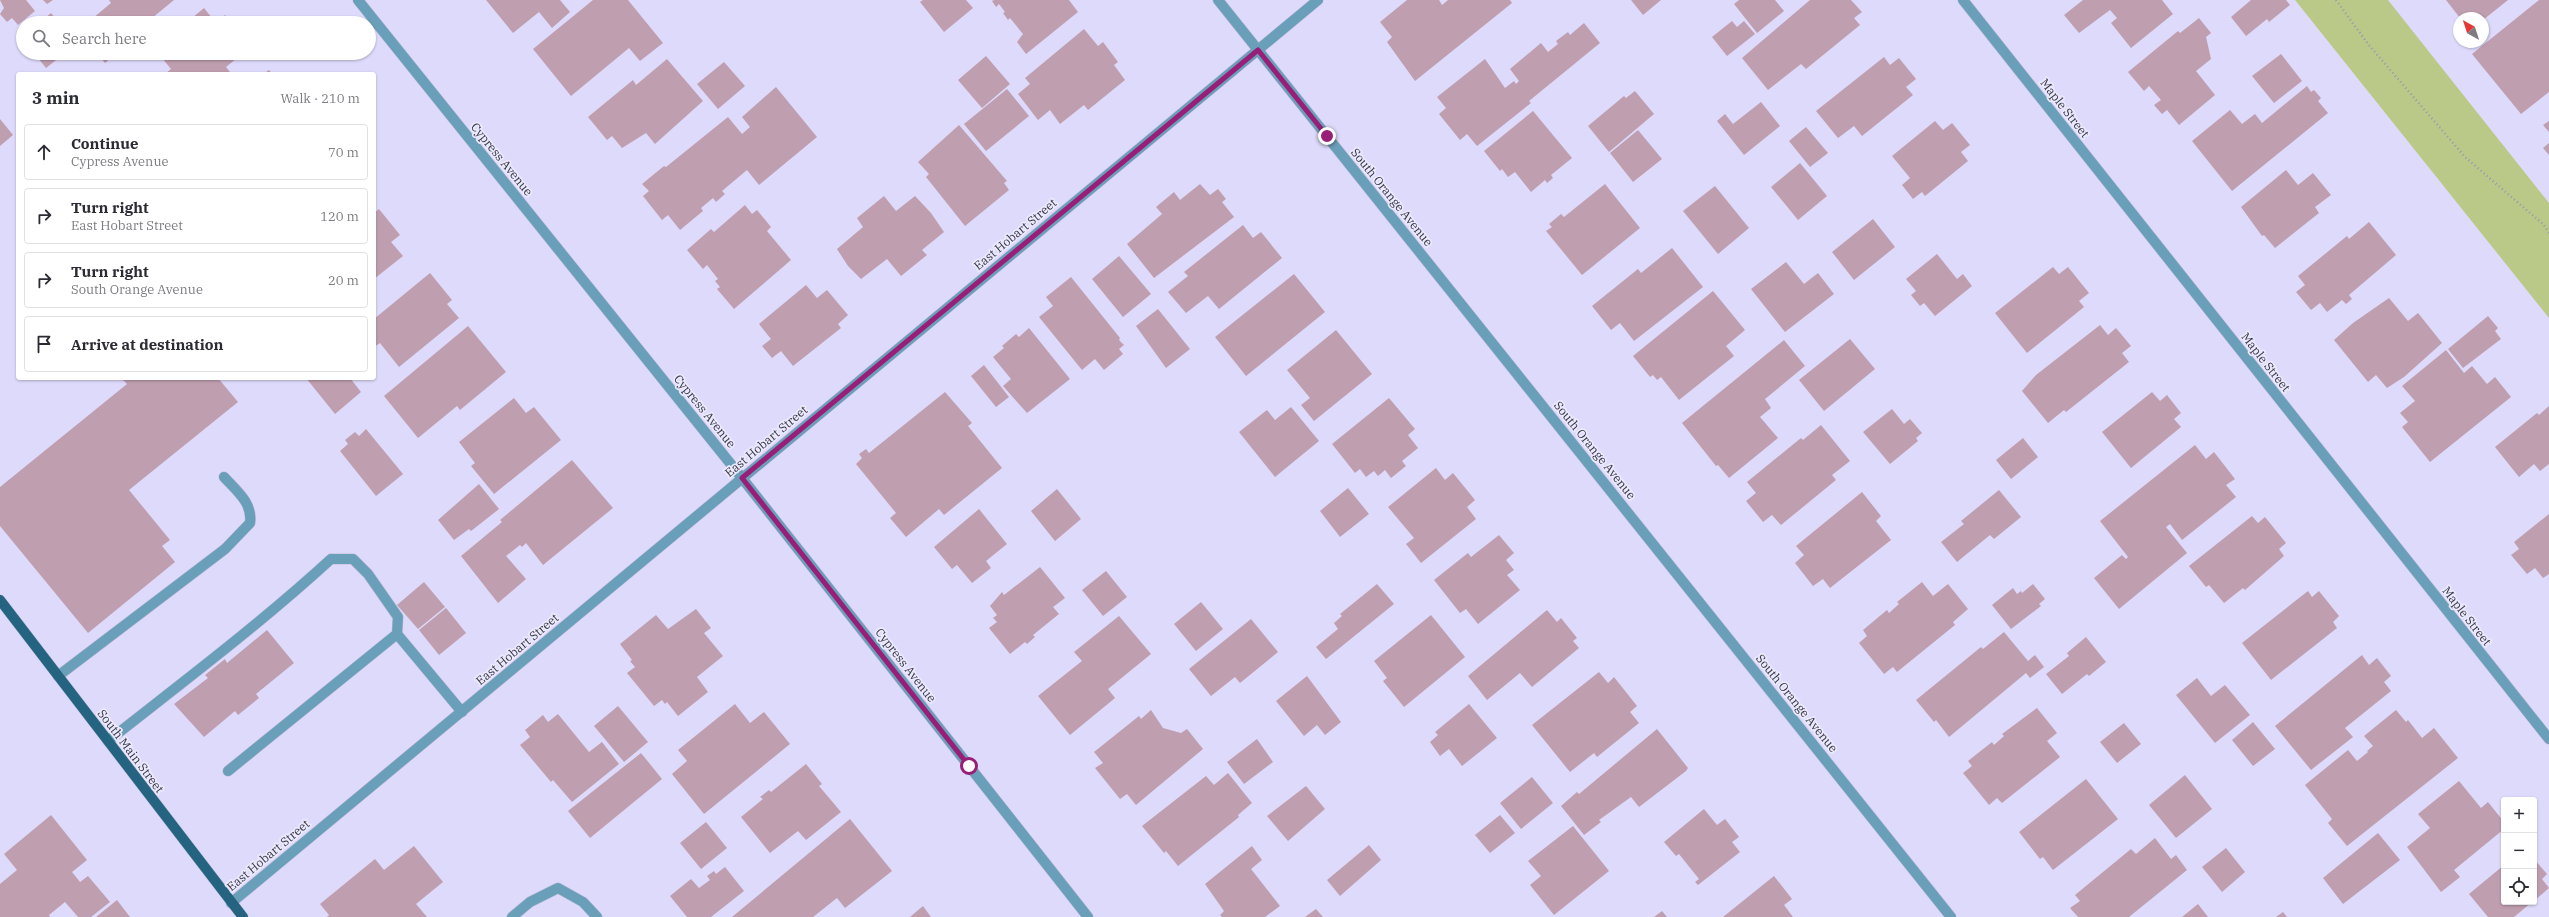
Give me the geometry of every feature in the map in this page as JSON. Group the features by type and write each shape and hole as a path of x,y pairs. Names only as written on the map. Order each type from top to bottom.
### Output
{"main road":[{"name":"South Main Street","path":"0,600 243,917"}],"street":[{"name":"Cypress Avenue","path":"358,0 371,16"},
{"name":"South Orange Avenue","path":"1218,0 1951,917"},
{"name":"East Hobart Street","path":"231,902 462,712 1318,0"},
{"name":"Maple Street","path":"1963,0 2549,739"},
{"name":"Cypress Avenue","path":"376,22 742,478 1088,917"},
{"path":"58,676 225,550 242,533 250,523 249,508 243,497 224,477"},
{"path":"108,741 227,648 297,590 331,559 353,559 368,574 398,617 397,634 462,712"},
{"path":"228,771 397,634"},
{"path":"512,917 530,902 558,888 583,902 597,917"}],"path":[{"path":"2336,0 2368,44 2465,157 2544,225 2549,233"}],"green space":[{"path":"2295,0 2388,0 2549,203 2549,318"}],"building":[{"path":"0,0 26,0 35,11 29,16 16,16 16,23 12,18 7,22 0,14 4,8"},
{"path":"43,0 53,0 47,4"},
{"path":"109,0 174,0 155,16 95,16 111,3"},
{"path":"486,0 560,0 570,12 552,28 539,12 513,33"},
{"path":"593,0 628,0 663,43 640,61 629,48 571,96 533,49"},
{"path":"923,0 966,0 973,8 944,32 920,2"},
{"path":"1069,0 1078,12 1026,54 1017,42 1023,34 1010,18 1008,20 1003,13 1005,12 999,4 996,7 992,1"},
{"path":"1407,0 1439,0 1442,5 1448,0 1510,0 1512,3 1415,81 1387,42 1392,37 1380,22"},
{"path":"1631,0 1661,0 1643,15"},
{"path":"1739,0 1775,0 1784,11 1757,33 1734,4"},
{"path":"1810,0 1851,0 1862,12 1854,18 1860,25 1806,69 1801,64 1768,90 1742,58"},
{"path":"2083,0 2162,0 2173,14 2131,48 2111,23 2117,18 2110,10 2079,33 2064,15"},
{"path":"2251,0 2286,0 2290,5 2269,22 2267,19 2246,36 2231,17"},
{"path":"2446,0 2508,0 2489,15 2489,12 2455,12"},
{"path":"2539,0 2549,0 2549,92 2521,114 2472,54 2479,48 2489,48 2489,40"},
{"path":"204,8 210,16 194,16"},
{"path":"2199,18 2211,33 2206,37 2211,59 2196,71 2215,95 2179,125 2167,110 2162,114 2154,105 2161,100 2149,86 2144,91 2128,72 2178,31 2180,33"},
{"path":"1732,21 1737,27 1744,21 1755,34 1727,56 1712,37"},
{"path":"1584,23 1600,43 1529,101 1531,103 1477,146 1467,134 1460,140 1439,114 1446,108 1437,97 1485,59 1505,88 1514,81 1516,84 1519,81 1510,69 1541,43 1548,52 1558,44 1556,41 1568,32 1570,35"},
{"path":"1084,29 1098,46 1103,42 1118,62 1114,65 1125,80 1088,110 1084,105 1060,124 1050,110 1038,120 1018,94 1030,84 1025,78"},
{"path":"2281,54 2302,81 2274,103 2252,76"},
{"path":"986,56 1010,84 982,108 958,80"},
{"path":"1884,57 1890,65 1899,58 1916,79 1906,87 1913,95 1862,136 1854,126 1838,138 1816,111"},
{"path":"667,59 703,101 655,144 646,133 622,148 612,136 607,140 588,117 633,80 636,85"},
{"path":"40,60 56,60 46,68"},
{"path":"164,60 235,60 226,67 230,72 167,72 171,69"},
{"path":"724,62 745,86 718,109 697,84"},
{"path":"2307,86 2311,92 2314,90 2321,98 2318,101 2328,113 2232,191 2192,141 2230,110 2242,124 2255,114 2262,123"},
{"path":"776,87 817,137 759,185 747,170 722,191 725,194 716,202 713,198 701,208 703,211 680,230 668,215 662,220 643,196 649,191 642,184 664,166 666,167 728,117 742,134 750,127 742,117"},
{"path":"1007,89 1029,116 986,151 964,124"},
{"path":"1635,91 1654,114 1609,152 1588,126 1624,96 1626,98"},
{"path":"1761,102 1780,126 1744,155 1717,121 1725,114 1733,124"},
{"path":"1533,111 1572,158 1551,175 1553,178 1547,183 1545,180 1531,192 1515,172 1508,177 1502,169 1500,171 1484,151"},
{"path":"0,119 13,135 0,146"},
{"path":"1935,121 1943,130 1952,123 1970,145 1961,152 1968,161 1925,196 1922,192 1913,199 1902,185 1910,178 1892,156"},
{"path":"2549,121 2549,132 2543,125"},
{"path":"959,125 1007,181 1004,183 1009,190 965,226 926,177 929,174 918,162"},
{"path":"1806,127 1828,153 1810,167 1789,141"},
{"path":"1638,130 1662,159 1633,182 1610,153"},
{"path":"2549,143 2549,155 2543,148"},
{"path":"1800,163 1827,196 1798,220 1771,187"},
{"path":"2286,170 2298,185 2313,173 2331,195 2315,207 2319,213 2275,248 2264,235 2262,236 2241,207"},
{"path":"1200,184 1210,195 1218,189 1226,199 1222,202 1234,217 1154,278 1127,244 1162,214 1156,207 1174,192 1180,200"},
{"path":"1605,184 1640,228 1582,275 1546,231 1552,227 1549,224 1561,214 1564,217"},
{"path":"1715,186 1749,228 1718,254 1683,211"},
{"path":"884,196 896,211 915,196 931,213 944,232 922,250 927,255 901,276 887,259 861,279 848,266 837,249 863,227 857,218"},
{"path":"745,205 752,214 757,210 771,227 767,231 791,260 734,309 717,289 720,287 715,281 718,279 707,265 703,269 687,250 711,229 714,232"},
{"path":"379,209 400,235 391,242 403,256 376,277 376,211"},
{"path":"1873,219 1895,247 1854,280 1832,252"},
{"path":"2369,222 2396,255 2349,295 2352,299 2346,304 2342,300 2327,312 2320,303 2311,310 2296,292 2305,285 2298,276 2347,236 2349,239"},
{"path":"1243,225 1253,238 1261,232 1282,258 1219,309 1208,296 1186,313 1168,292 1188,276 1184,272"},
{"path":"1672,248 1703,287 1634,341 1620,323 1611,330 1592,306 1638,269 1641,273"},
{"path":"1937,254 1957,279 1963,274 1972,286 1935,316 1924,303 1920,306 1911,295 1916,291 1906,279"},
{"path":"1119,256 1151,294 1123,317 1092,279"},
{"path":"1786,262 1804,284 1818,273 1834,294 1785,332 1751,289"},
{"path":"2053,267 2059,274 2068,267 2089,293 2079,301 2084,307 2027,353 1995,313"},
{"path":"430,273 452,300 447,304 459,318 399,367 380,343 376,346 376,317"},
{"path":"1294,274 1325,312 1246,376 1215,337"},
{"path":"1071,277 1124,345 1119,349 1123,354 1104,370 1095,359 1082,370 1039,317 1053,306 1046,297"},
{"path":"806,285 817,298 827,290 848,315 838,324 841,328 793,366 781,351 772,358 762,346 771,339 759,324"},
{"path":"1713,291 1745,330 1726,346 1734,356 1679,400 1661,377 1657,380 1653,375 1650,377 1633,356"},
{"path":"2389,298 2408,321 2418,313 2442,343 2404,377 2387,388 2376,375 2368,382 2334,340 2353,323"},
{"path":"1158,309 1190,349 1166,368 1136,326"},
{"path":"2488,316 2498,328 2495,331 2501,339 2463,368 2448,349"},
{"path":"2100,325 2108,335 2116,328 2131,346 2122,353 2129,362 2066,412 2064,410 2048,423 2022,391 2036,375"},
{"path":"468,326 506,372 460,410 457,406 418,438 384,396"},
{"path":"1029,328 1070,379 1027,413 1003,386 1011,379 993,357 1004,348 1002,346 1016,334 1019,337"},
{"path":"1336,330 1372,374 1314,421 1301,405 1310,398 1287,370"},
{"path":"1850,339 1875,369 1824,411 1799,380"},
{"path":"1784,340 1805,366 1765,399 1771,408 1760,417 1778,438 1729,478 1718,465 1716,466 1682,423"},
{"path":"2446,350 2464,373 2472,366 2487,384 2495,377 2511,397 2430,462 2402,427 2408,422 2400,413 2415,401 2402,386"},
{"path":"984,365 1009,397 996,407 971,376"},
{"path":"123,380 220,380 238,402 129,490 170,540 162,546 175,562 88,633 0,526 0,487 127,384"},
{"path":"308,380 352,380 361,392 335,414"},
{"path":"945,392 972,423 968,426 1002,468 944,515 939,509 906,537 890,518 896,513 856,464 862,458 859,454 866,449 869,453"},
{"path":"2152,392 2160,401 2167,395 2181,413 2174,419 2181,427 2131,468 2102,432"},
{"path":"514,398 526,413 534,407 561,440 494,494 471,466 475,463 459,442"},
{"path":"1389,398 1415,429 1408,435 1418,448 1402,461 1406,466 1391,478 1385,470 1378,476 1374,471 1366,477 1360,469 1355,473 1332,444"},
{"path":"2549,406 2549,464 2540,471 2534,464 2519,477 2495,447 2537,413 2539,415"},
{"path":"1291,407 1319,441 1275,477 1239,432 1267,410 1275,420"},
{"path":"1892,409 1904,424 1910,419 1922,433 1916,438 1918,441 1890,464 1863,432"},
{"path":"1821,425 1850,461 1832,475 1836,480 1781,525 1772,515 1763,522 1746,501 1756,493 1747,482 1801,438 1803,440"},
{"path":"366,429 403,474 376,496 340,451 348,444 345,440 355,432 359,436"},
{"path":"2023,438 2038,457 2011,479 1996,460"},
{"path":"2195,445 2206,459 2214,452 2235,479 2226,485 2236,497 2182,540 2170,524 2166,527 2187,553 2119,609 2094,578 2122,555 2126,559 2128,557 2100,521"},
{"path":"572,460 613,508 543,565 526,543 522,547 520,545 506,556 526,579 498,603 461,556 502,522 500,520"},
{"path":"1436,468 1445,480 1453,473 1475,500 1467,507 1476,519 1421,563 1406,544 1414,538 1388,507"},
{"path":"479,484 499,509 471,531 469,529 454,540 438,520"},
{"path":"1348,488 1369,514 1340,537 1320,511"},
{"path":"1057,489 1081,519 1055,541 1031,511"},
{"path":"1999,490 2021,517 1994,539 1990,535 1957,562 1941,542 1964,524 1961,521"},
{"path":"1862,492 1881,516 1876,521 1891,540 1830,588 1823,579 1813,586 1795,563 1804,555 1796,546"},
{"path":"979,509 1007,544 986,561 991,568 972,583 957,565 952,569 934,547"},
{"path":"2549,514 2549,574 2543,578 2535,568 2527,574 2511,555 2519,549 2514,542"},
{"path":"2252,516 2258,523 2265,517 2286,543 2279,549 2284,556 2245,590 2243,588 2224,603 2209,585 2206,587 2189,566"},
{"path":"1499,535 1514,553 1506,560 1514,570 1507,575 1520,590 1478,624 1466,609 1460,613 1434,580 1468,553 1471,557"},
{"path":"1040,567 1065,598 1053,607 1059,614 1033,635 1035,637 1027,644 1025,642 1010,654 989,628 997,622 993,618 997,615 990,606 1002,592 1004,595"},
{"path":"1106,571 1127,597 1103,616 1082,590"},
{"path":"424,582 445,607 418,629 397,605"},
{"path":"1922,582 1933,596 1948,584 1968,609 1953,622 1955,625 1897,672 1893,667 1884,674 1859,643 1867,636 1863,630 1887,610 1889,613 1899,604 1897,602"},
{"path":"1377,584 1394,604 1326,659 1316,647 1338,629 1334,623 1342,616 1340,614"},
{"path":"2033,584 2045,599 2039,604 2041,606 2011,629 1992,605 2013,588 2017,594 2021,591 2022,593"},
{"path":"2308,591 2312,597 2319,591 2339,616 2333,622 2337,628 2271,680 2242,643"},
{"path":"1201,602 1223,629 1196,651 1174,624"},
{"path":"446,608 466,633 439,655 419,630"},
{"path":"696,609 711,628 704,633 723,656 697,677 708,692 678,716 667,702 665,704 662,700 654,706 627,673 635,667 630,661 632,660 620,644 656,615 668,629"},
{"path":"1547,610 1557,622 1561,618 1577,638 1573,641 1579,648 1532,687 1520,673 1487,700 1468,676"},
{"path":"1431,615 1465,657 1404,707 1383,681 1387,678 1374,661"},
{"path":"1119,616 1151,654 1108,689 1115,698 1070,735 1038,696 1082,661 1074,652"},
{"path":"1251,619 1278,652 1240,683 1235,677 1211,696 1189,669"},
{"path":"267,630 294,663 256,694 259,698 238,715 235,711 204,737 174,704 208,678 205,675 225,659 227,663"},
{"path":"2004,632 2028,661 2035,655 2044,667 2030,678 2026,673 1949,737 1936,720 1934,722 1916,700 1981,647 1983,649"},
{"path":"2086,637 2106,662 2089,676 2087,674 2062,694 2046,674 2069,656 2067,653"},
{"path":"2362,655 2369,665 2377,658 2391,676 2384,682 2391,691 2345,728 2353,737 2311,770 2275,726"},
{"path":"1599,672 1608,683 1614,677 1637,706 1630,712 1639,723 1597,757 1594,753 1570,772 1532,725"},
{"path":"1307,676 1341,722 1325,735 1317,725 1304,736 1276,701"},
{"path":"2197,678 2211,696 2225,685 2250,715 2215,743 2176,695"},
{"path":"735,704 750,723 764,712 790,744 704,814 672,774 687,761 678,750"},
{"path":"1469,704 1497,738 1462,766 1449,749 1440,756 1430,742 1438,735 1435,732"},
{"path":"618,706 648,742 624,762 594,726"},
{"path":"2037,708 2057,733 2047,741 2060,757 2002,803 1997,798 1989,805 1963,773 1972,766 1968,761 1992,742 1994,745 2004,736 2002,734"},
{"path":"1151,710 1163,728 1181,733 1187,729 1203,749 1136,805 1127,794 1120,799 1095,768 1103,763 1094,752 1139,716 1141,719"},
{"path":"2396,710 2406,722 2408,720 2422,738 2434,728 2458,758 2347,846 2328,823 2332,819 2305,785 2348,750 2357,761 2368,752 2367,751 2373,746 2364,736"},
{"path":"558,714 589,752 602,742 619,764 572,802 553,780 551,782 520,745 530,737 525,730 543,715 548,722"},
{"path":"2253,722 2275,749 2253,766 2232,740"},
{"path":"2124,723 2141,744 2117,763 2100,742"},
{"path":"1657,729 1688,768 1686,771 1639,807 1631,797 1599,820 1601,822 1584,835 1561,806 1577,792 1579,794"},
{"path":"1257,739 1273,762 1244,784 1227,762"},
{"path":"641,753 662,779 590,838 568,811"},
{"path":"806,764 822,784 819,786 841,812 806,840 798,831 770,853 741,817 763,799 760,797 769,790 771,792"},
{"path":"1228,773 1252,803 1238,815 1239,817 1178,866 1166,851 1164,853 1142,826 1206,776 1214,785"},
{"path":"2185,775 2212,809 2176,838 2149,805"},
{"path":"1532,777 1553,803 1521,829 1500,803"},
{"path":"2086,779 2118,819 2053,870 2043,857 2040,859 2019,832"},
{"path":"2459,781 2481,808 2488,802 2501,818 2501,831 2454,870 2460,877 2441,892 2407,847 2430,828 2418,814"},
{"path":"1306,786 1325,809 1288,841 1267,816"},
{"path":"1704,809 1717,825 1725,819 1739,837 1732,842 1740,852 1698,885 1695,882 1699,879 1679,854 1676,856 1664,842"},
{"path":"51,815 87,860 72,872 80,882 88,876 110,902 91,917 78,917 65,902 49,915 50,917 0,917 0,884 17,870 4,854"},
{"path":"1500,815 1515,833 1490,853 1475,835"},
{"path":"850,819 892,871 845,908 837,898 813,917 732,917"},
{"path":"706,822 727,848 701,869 680,843"},
{"path":"1573,826 1609,871 1554,915 1530,885 1541,876 1528,861"},
{"path":"2378,833 2400,860 2343,904 2323,878"},
{"path":"2155,838 2171,859 2176,855 2187,870 2129,917 2078,917 2070,908 2080,901 2075,895 2131,849 2136,854"},
{"path":"1369,845 1381,860 1340,896 1327,880"},
{"path":"414,846 443,882 416,904 427,917 327,917 329,915 320,904 375,859 384,870"},
{"path":"1252,846 1262,860 1251,869 1280,906 1265,917 1222,917 1220,915 1224,911 1205,884"},
{"path":"2226,848 2245,872 2222,892 2202,867"},
{"path":"2537,862 2547,874 2542,879 2549,888 2537,898"},
{"path":"725,867 744,891 711,917 687,917 670,896 691,879 699,888 710,880 707,876 714,871 716,874"},
{"path":"2501,867 2501,905 2528,905 2514,917 2488,917 2469,894"},
{"path":"1774,876 1792,899 1784,905 1793,917 1723,917"},
{"path":"117,900 130,917 96,917"},
{"path":"2198,904 2208,917 2182,917"},
{"path":"923,906 931,917 910,917"},
{"path":"1316,909 1323,917 1305,917"},
{"path":"1662,911 1667,917 1654,917"},
{"path":"2283,912 2287,917 2276,917"}],"route":[{"path":"969,766 742,478 1258,50 1327,136"}]}
